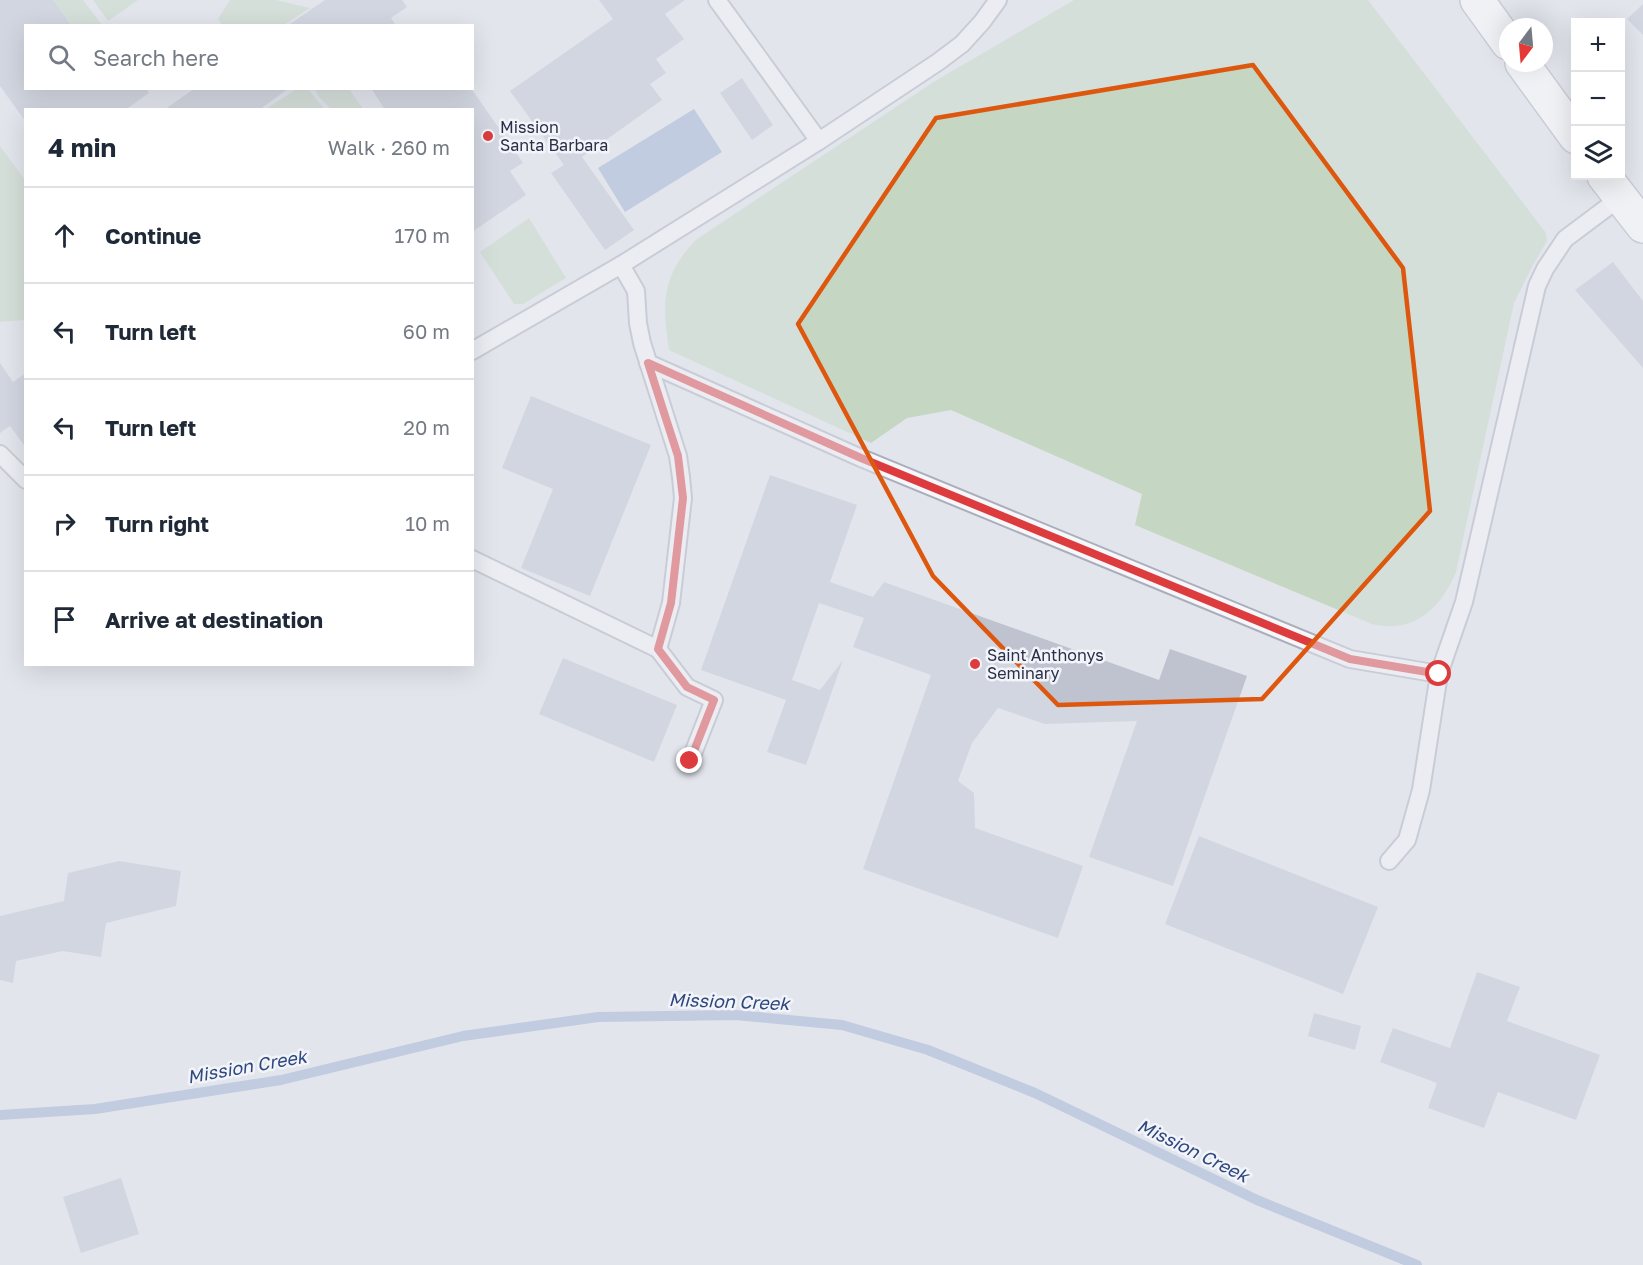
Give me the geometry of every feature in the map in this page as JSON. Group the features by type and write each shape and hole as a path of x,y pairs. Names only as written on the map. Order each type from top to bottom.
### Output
{"street":[{"path":"1477,0 1499,31"},
{"path":"1528,72 1571,131"},
{"path":"1612,186 1643,226"}],"lane":[{"path":"717,0 819,141"},
{"path":"474,350 621,265 819,141 962,44 998,0"},
{"path":"1389,861 1407,840 1421,790 1439,674 1464,602 1537,286 1545,269 1565,239 1612,186"},
{"path":"621,265 636,291 638,323 648,363 678,456 683,498 671,603 658,649"},
{"path":"648,363 861,458 1350,659 1439,674"},
{"path":"0,454 24,478"},
{"path":"474,560 658,649 687,687 714,700 690,761"}],"highlighted area":[{"path":"1253,65 1403,268 1430,511 1262,699 1058,705 933,576 798,324 936,118"}],"green space":[{"path":"53,0 83,0 101,24 71,24"},
{"path":"93,0 138,0 108,21"},
{"path":"230,0 276,0 310,8 286,24 221,24 218,19"},
{"path":"1074,0 1368,0 1546,233 1547,241 1514,303 1456,572 1442,597 1424,616 1400,625 1372,624 1135,525 1142,494 951,410 907,418 871,443 669,350 665,304 670,278 685,252 697,239 935,81"},
{"path":"295,90 309,90 323,108 268,108"},
{"path":"316,90 350,90 362,108 330,108"},
{"path":"0,146 24,179 24,320 0,322"},
{"path":"529,218 566,278 523,304 514,304 480,252"}],"water":[{"path":"694,109 722,152 625,212 598,168"}],"building":[{"path":"0,0 53,0 71,24 24,24 24,90 147,90 149,93 128,108 24,108 24,119 0,86"},
{"path":"325,0 402,0 407,7 391,18 395,24 290,24"},
{"path":"599,0 685,0 665,14 684,39 656,59 666,73 650,84 662,100 582,157 634,230 605,250 551,173 564,165 510,91 613,19"},
{"path":"1643,4 1643,35 1627,19"},
{"path":"742,78 773,125 752,140 720,93"},
{"path":"192,90 286,90 262,108 167,108"},
{"name":"Mission Santa Barbara","path":"372,90 472,90 523,163 510,171 526,195 474,231 474,108 384,108"},
{"path":"1613,262 1643,301 1643,368 1575,290"},
{"path":"0,363 13,382 24,374 24,445 10,426 0,433"},
{"path":"531,396 651,445 590,596 521,568 553,489 502,468"},
{"path":"770,475 857,505 830,582 873,597 884,582 1159,680 1170,649 1247,676 1173,886 1089,857 1137,721 1045,724 998,708 972,743 958,781 974,793 975,828 1083,866 1058,938 863,869 931,675 853,647 864,618 819,603 792,680 820,690 843,660 806,765 767,752 786,700 701,670"},
{"path":"563,658 677,705 654,762 539,714"},
{"path":"1199,836 1378,907 1343,994 1165,924"},
{"path":"119,861 181,871 176,906 106,923 101,957 63,951 16,961 13,983 0,980 0,916 64,901 68,873"},
{"path":"1477,972 1520,987 1507,1021 1600,1055 1576,1120 1498,1092 1484,1128 1428,1108 1437,1083 1380,1062 1393,1028 1450,1048"},
{"path":"1314,1013 1361,1026 1355,1050 1308,1036"},
{"path":"121,1178 139,1234 81,1253 63,1197"}],"waterway":[{"name":"Mission Creek","path":"0,1115 95,1109 281,1080 463,1036 598,1017 736,1015 842,1025 928,1050 1035,1093 1257,1200 1417,1265"}],"place":[{"name":"Mission Santa Barbara","path":"488,136"},
{"name":"Saint Anthonys Seminary","path":"975,664"}],"route":[{"path":"690,761 714,700 687,687 658,649 671,603 683,498 678,456 648,363 861,458 1350,659 1439,674"}]}
